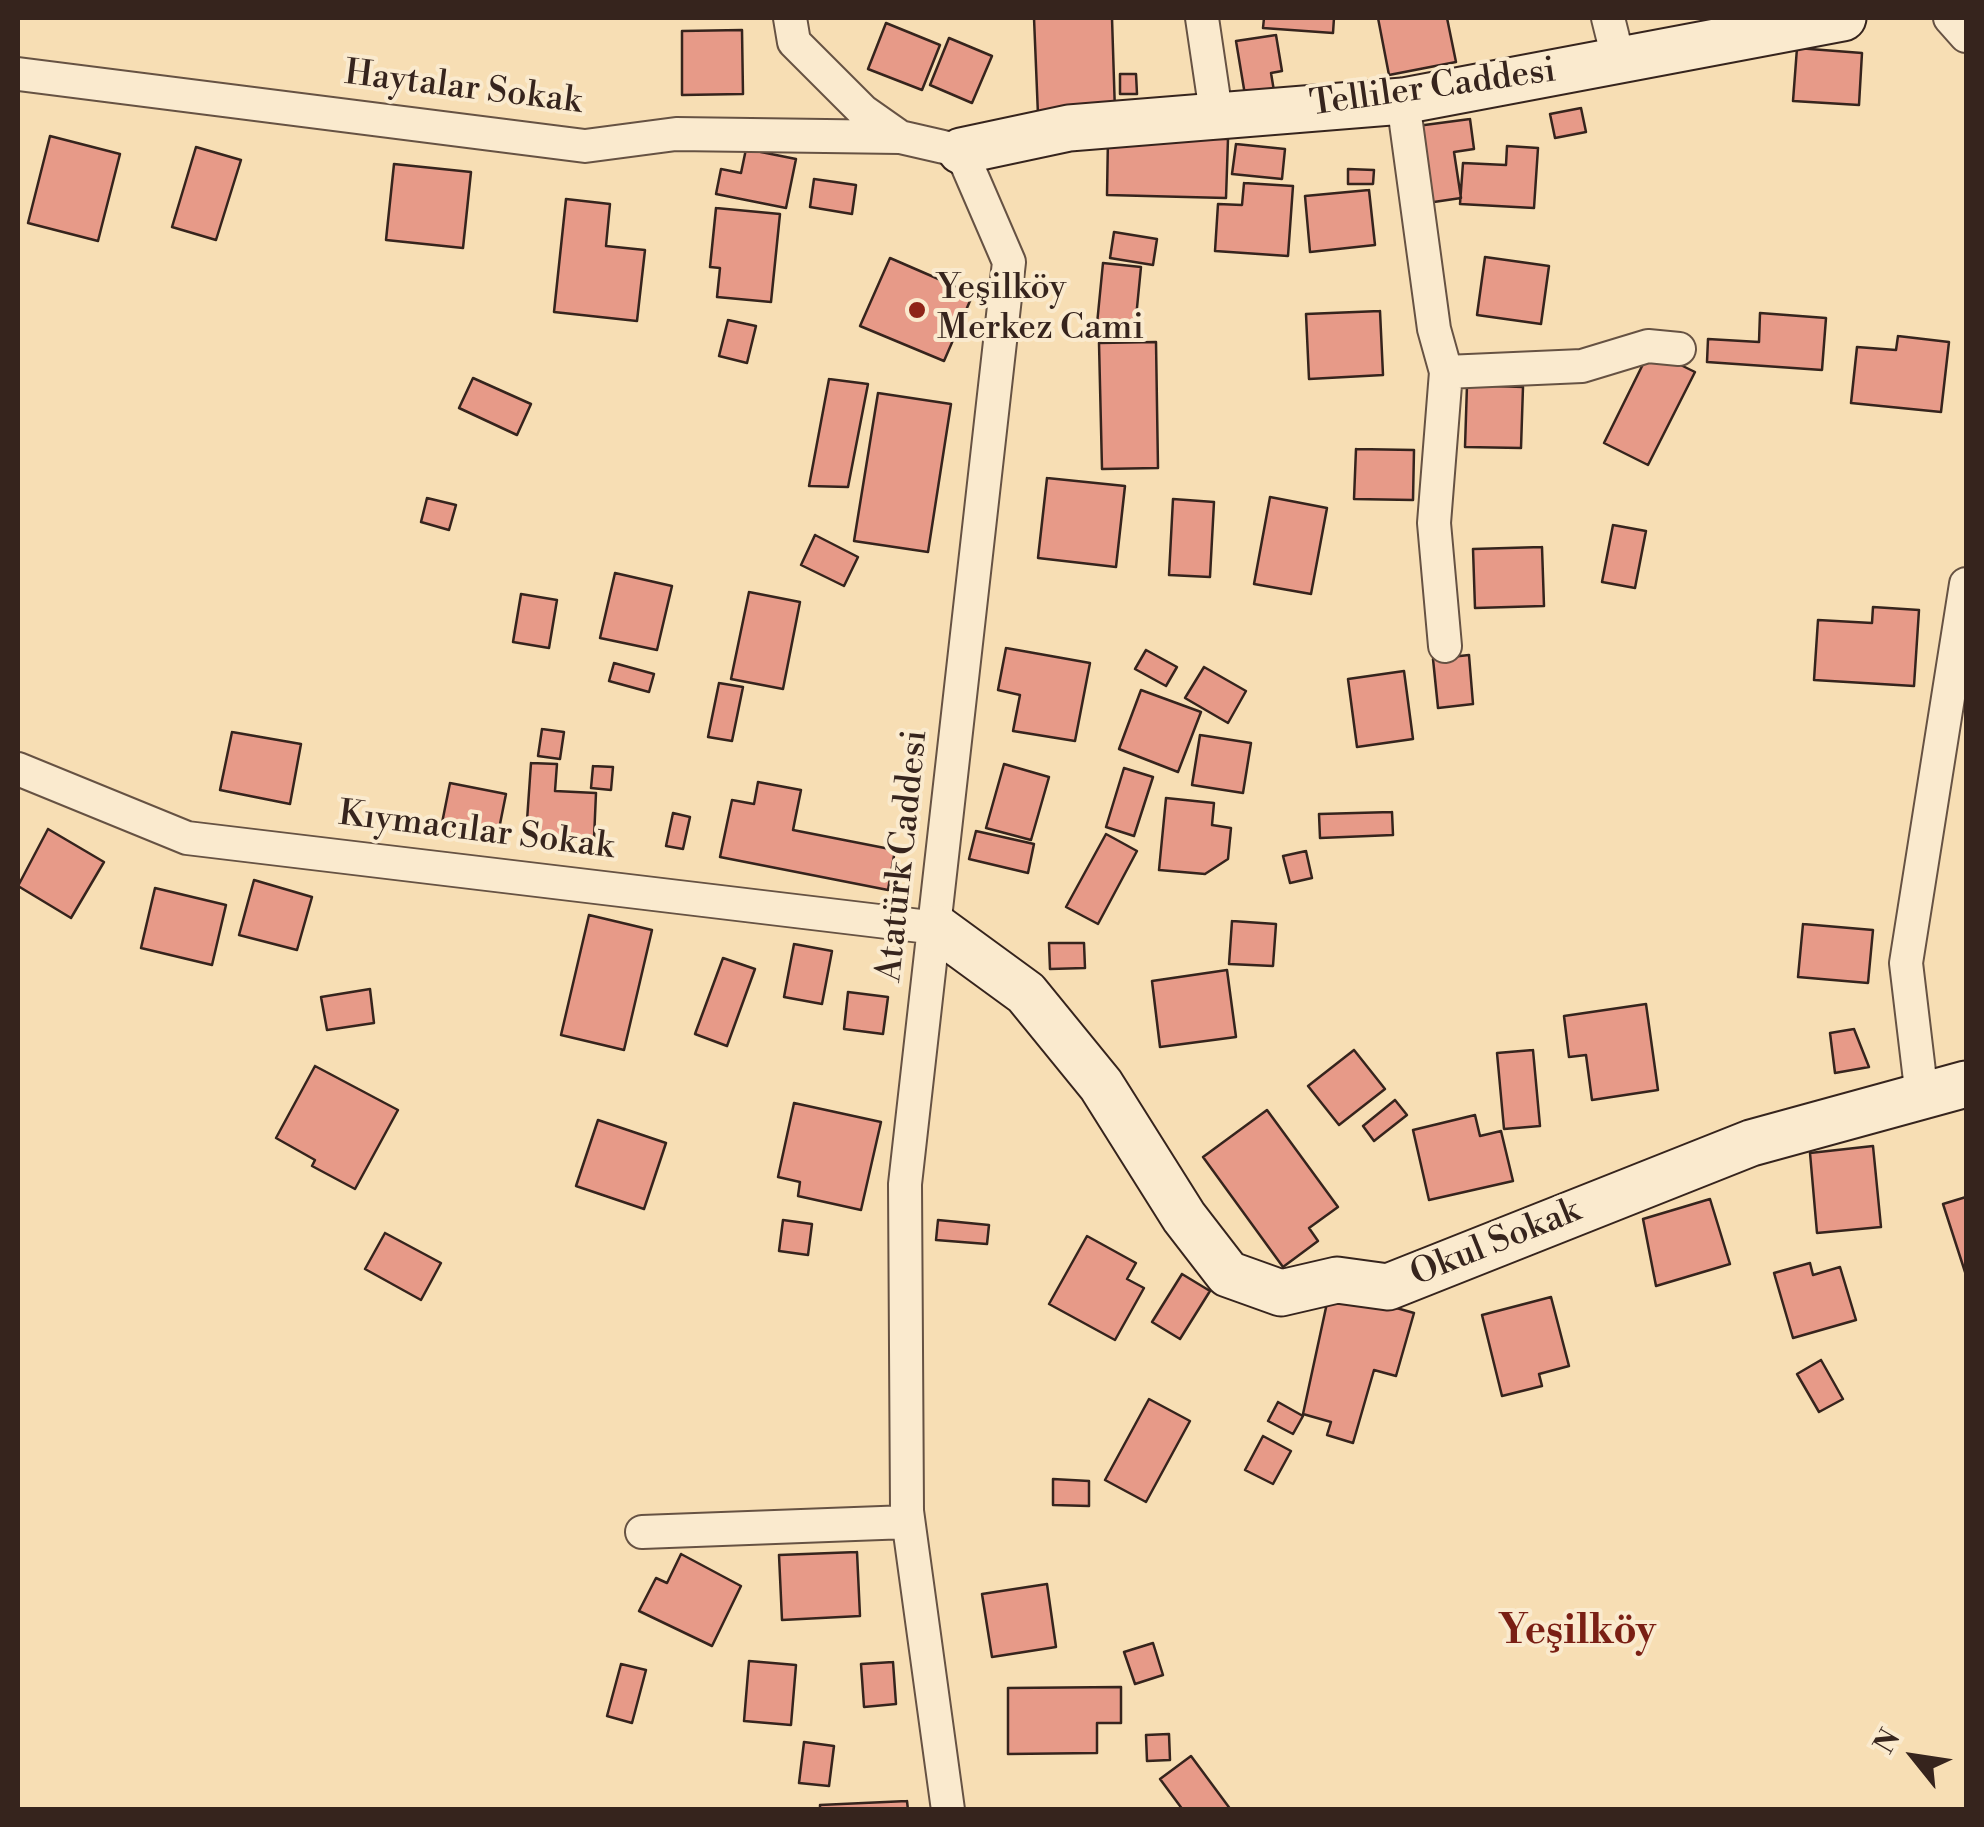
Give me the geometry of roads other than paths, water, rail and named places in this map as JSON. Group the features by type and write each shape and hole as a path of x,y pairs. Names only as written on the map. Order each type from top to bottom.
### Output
{"street":[{"path":"790,18 794,42 863,112 900,137 961,151"},
{"path":"1202,18 1216,113"},
{"path":"1608,18 1619,62"},
{"name":"Telliler Caddesi","path":"961,151 1069,128 1216,113 1403,101 1843,18"},
{"path":"1950,18 1966,36"},
{"name":"Haytalar Sokak","path":"18,74 585,146 676,134 900,137"},
{"path":"1403,101 1434,328 1446,372 1434,522 1445,646"},
{"name":"Atatürk Caddesi","path":"948,1810 908,1522 905,1184 937,928 1009,262 961,151"},
{"path":"1446,372 1582,366 1648,346 1679,349"},
{"path":"1922,1096 1906,964 1966,584"},
{"name":"Kıymacılar Sokak","path":"18,768 188,838 937,928"},
{"name":"Okul Sokak","path":"937,928 1026,993 1101,1085 1184,1217 1228,1274 1281,1293 1337,1280 1388,1287 1750,1143 1966,1084"},
{"path":"642,1532 908,1522"}],"place":[{"name":"Yeşilköy Merkez Cami","path":"917,310"}],"district":[{"name":"Yeşilköy","path":"1577,1633"}]}
